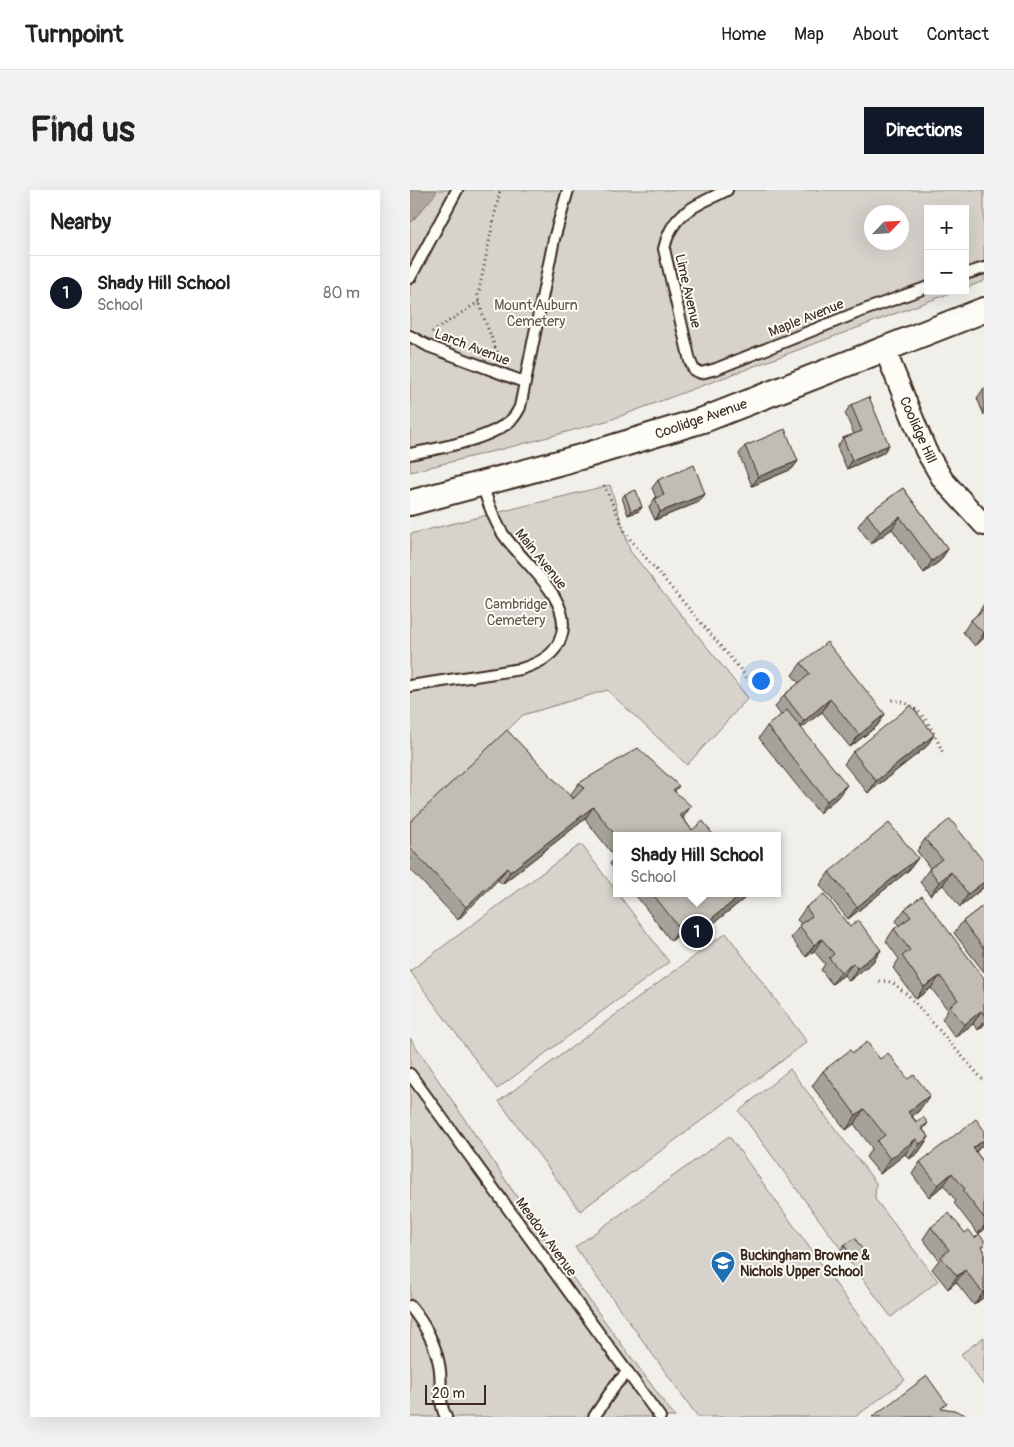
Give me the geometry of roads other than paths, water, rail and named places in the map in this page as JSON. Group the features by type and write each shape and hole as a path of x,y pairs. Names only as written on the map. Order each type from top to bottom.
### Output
{"street":[{"name":"Coolidge Avenue","path":"410,503 482,485 706,419 984,310"},
{"name":"Coolidge Hill","path":"885,350 926,451 943,480 984,525"}],"lane":[{"path":"410,278 456,190"},
{"path":"410,454 454,445 494,431 512,420 520,407 554,239 568,190"},
{"name":"Lime Avenue","path":"694,370 690,361 664,249 666,236 677,218 693,207 727,190"},
{"path":"969,273 984,268"},
{"name":"Maple Avenue","path":"694,370 701,373 716,369 856,313 924,288"},
{"name":"Larch Avenue","path":"410,336 428,346 524,382"},
{"name":"Main Avenue","path":"410,686 521,669 537,664 549,656 558,646 563,632 563,618 558,604 552,592 496,523 482,485"},
{"name":"Meadow Avenue","path":"410,1074 660,1417"},
{"path":"410,1306 428,1334 437,1356 441,1380 441,1414"},
{"path":"594,1417 616,1384 628,1372"}],"place":[{"name":"Shady Hill School","path":"697,932"},
{"name":"Buckingham Browne & Nichols Upper School","path":"723,1284"}],"park label":[{"name":"Mount Auburn Cemetery","path":"536,314"},
{"name":"Cambridge Cemetery","path":"516,612"}]}
